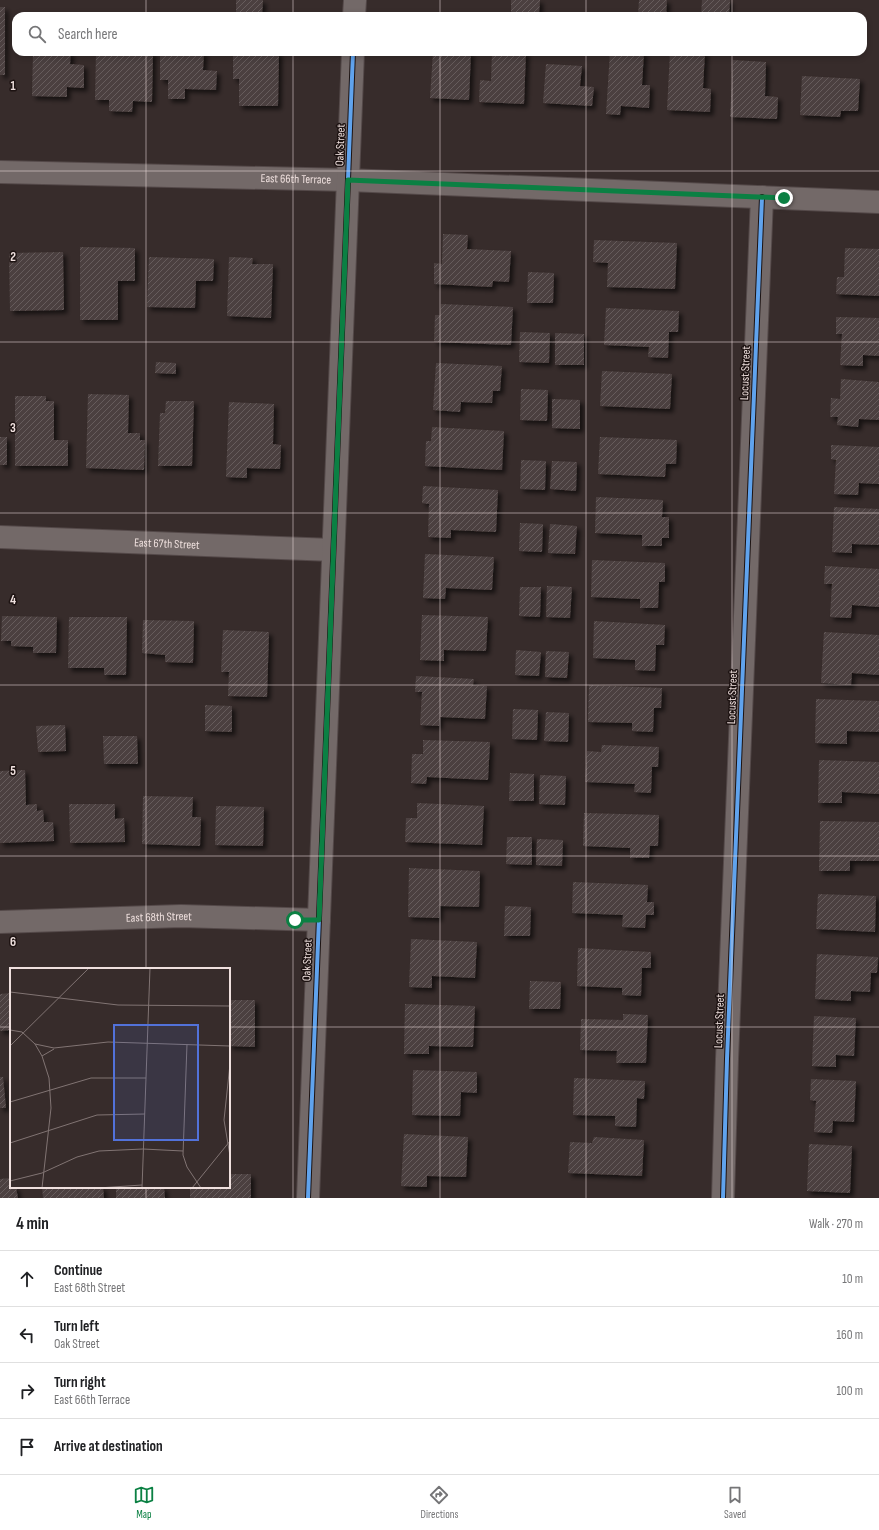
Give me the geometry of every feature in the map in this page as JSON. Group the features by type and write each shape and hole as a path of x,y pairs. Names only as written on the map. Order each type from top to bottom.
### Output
{"street":[{"path":"354,12 355,0"},
{"name":"Oak Street","path":"308,1198 353,56"},
{"name":"East 66th Terrace","path":"0,172 348,180 879,202"},
{"name":"Locust Street","path":"723,1198 762,197"},
{"name":"East 67th Street","path":"0,537 333,550"},
{"name":"East 68th Street","path":"0,922 181,916 319,920"}],"building":[{"path":"236,0 263,0 262,12 236,12"},
{"path":"511,0 540,0 539,12 511,12"},
{"path":"639,0 667,0 666,12 638,12"},
{"path":"702,0 730,0 729,12 701,12"},
{"path":"0,7 5,7 5,75 0,75"},
{"path":"33,56 71,56 70,64 84,65 84,88 67,87 67,97 32,96"},
{"path":"96,56 153,56 152,102 133,101 132,112 109,111 109,100 95,100"},
{"path":"160,56 204,56 203,70 217,71 216,90 185,89 185,99 168,99 168,80 160,80"},
{"path":"233,56 279,56 278,106 239,106 239,79 233,79"},
{"path":"433,56 471,56 469,100 430,98"},
{"path":"492,56 526,56 524,104 479,102 480,80 491,81"},
{"path":"610,56 644,56 642,85 650,85 649,108 621,106 620,115 606,114"},
{"path":"670,56 705,56 703,88 711,89 710,112 667,110"},
{"path":"733,60 766,62 765,96 778,97 777,119 730,117"},
{"path":"546,64 582,66 580,86 594,87 592,106 543,103"},
{"path":"802,76 860,79 858,111 841,111 840,117 800,115"},
{"path":"443,234 468,235 467,249 511,251 509,282 493,281 492,287 434,284 434,263 442,264"},
{"path":"594,240 677,243 675,289 607,287 608,263 593,262"},
{"path":"80,247 135,248 135,281 118,281 118,320 80,320"},
{"path":"845,248 879,249 879,296 836,294 837,277 844,277"},
{"path":"63,252 64,310 10,311 9,253"},
{"path":"149,257 214,259 213,281 196,281 195,308 147,307"},
{"path":"229,257 253,258 252,264 273,264 271,318 227,316"},
{"path":"528,272 554,273 553,303 527,303"},
{"path":"441,304 513,307 511,345 434,342 435,315 440,315"},
{"path":"606,308 679,311 678,332 669,332 668,358 648,357 649,347 604,345"},
{"path":"836,317 879,318 879,356 863,355 863,366 840,365 842,334 836,334"},
{"path":"520,332 550,333 549,363 519,362"},
{"path":"555,333 584,334 584,365 555,365"},
{"path":"156,362 176,363 176,374 155,373"},
{"path":"436,363 502,366 500,391 493,391 492,403 461,402 460,412 433,410"},
{"path":"602,371 672,374 670,409 600,406"},
{"path":"841,379 879,382 879,420 859,419 858,427 837,425 838,417 830,417 831,398 840,399"},
{"path":"521,389 548,390 547,421 520,420"},
{"path":"88,394 129,395 128,433 140,433 140,440 145,440 144,470 86,468"},
{"path":"15,396 46,396 46,401 54,401 54,440 68,440 68,466 15,466"},
{"path":"552,399 580,400 580,429 552,428"},
{"path":"166,401 194,401 192,466 158,466 160,413 165,413"},
{"path":"229,402 274,404 273,444 281,445 280,469 247,468 247,478 226,477"},
{"path":"432,427 504,431 502,470 425,466 426,441 431,441"},
{"path":"0,437 7,437 7,465 0,465"},
{"path":"600,437 677,440 676,464 666,464 665,477 598,474"},
{"path":"831,445 879,447 879,484 859,483 858,495 834,494 836,460 831,459"},
{"path":"521,460 546,461 545,490 520,489"},
{"path":"552,461 577,462 576,491 550,489"},
{"path":"423,486 498,490 496,532 451,530 451,538 428,537 429,504 422,503"},
{"path":"596,497 663,500 662,517 669,517 669,538 662,538 662,546 642,546 642,535 595,533"},
{"path":"834,507 879,509 879,545 852,544 852,553 832,552"},
{"path":"520,523 543,524 542,552 519,551"},
{"path":"550,524 577,526 575,554 548,553"},
{"path":"425,554 494,557 492,590 446,588 445,599 423,598"},
{"path":"592,560 665,563 665,582 659,582 658,608 640,608 640,599 591,597"},
{"path":"825,566 879,569 879,607 852,605 851,618 830,617 832,584 824,584"},
{"path":"547,586 572,587 570,618 546,617"},
{"path":"520,587 541,587 540,617 519,616"},
{"path":"422,615 488,617 486,651 444,650 444,661 420,660"},
{"path":"2,616 57,617 56,653 33,653 33,647 11,646 11,641 1,641"},
{"path":"69,617 127,617 126,675 104,675 104,668 68,668"},
{"path":"143,620 194,621 193,663 165,662 165,655 142,653"},
{"path":"594,621 665,625 664,645 656,645 655,671 635,670 635,660 593,658"},
{"path":"223,630 269,632 267,697 228,696 229,672 221,672"},
{"path":"824,632 879,635 879,675 852,673 851,685 821,683"},
{"path":"516,650 541,652 539,676 515,675"},
{"path":"546,651 569,652 567,678 545,677"},
{"path":"416,676 474,679 473,685 487,686 485,719 440,717 439,726 420,725 422,692 415,692"},
{"path":"589,685 662,688 661,708 654,708 653,732 632,731 632,723 588,722"},
{"path":"816,699 879,701 879,732 847,731 847,744 815,743"},
{"path":"205,705 232,706 232,732 205,731"},
{"path":"513,709 538,710 537,740 512,739"},
{"path":"546,712 569,713 568,742 544,741"},
{"path":"65,725 66,751 38,752 36,726"},
{"path":"103,736 137,736 138,764 104,764"},
{"path":"423,740 490,742 488,780 427,777 426,784 411,783 412,754 423,754"},
{"path":"602,745 659,747 658,767 652,767 651,793 634,792 635,784 585,782 587,751 601,752"},
{"path":"819,760 879,762 879,794 842,792 842,803 818,803"},
{"path":"25,770 26,805 37,804 37,811 43,810 44,822 53,822 54,841 0,843 0,771"},
{"path":"510,773 534,774 534,801 509,801"},
{"path":"540,775 566,776 565,805 539,804"},
{"path":"143,796 193,797 192,817 201,817 200,846 142,844"},
{"path":"417,803 484,806 482,845 405,842 406,818 417,818"},
{"path":"69,804 115,804 115,819 124,818 125,842 70,843"},
{"path":"216,806 264,807 263,846 215,845"},
{"path":"584,813 659,815 658,846 650,846 649,858 630,858 630,848 583,846"},
{"path":"820,821 879,822 879,861 850,861 850,871 819,871"},
{"path":"507,837 532,837 532,865 506,864"},
{"path":"537,839 563,840 562,866 536,865"},
{"path":"409,868 480,871 479,907 440,906 439,918 408,917"},
{"path":"573,882 648,885 647,902 654,902 654,915 646,915 645,928 622,927 623,915 572,913"},
{"path":"818,894 876,896 875,932 816,929"},
{"path":"505,906 531,907 530,936 504,936"},
{"path":"411,939 477,942 475,978 432,976 432,988 409,987"},
{"path":"578,948 651,952 651,968 642,968 641,996 622,995 622,988 577,986"},
{"path":"817,954 878,957 877,973 871,973 870,992 851,991 851,1001 815,999"},
{"path":"530,981 561,982 560,1009 529,1009"},
{"path":"10,993 10,1030 0,1031 0,994"},
{"path":"230,1000 255,1000 255,1047 230,1046"},
{"path":"405,1004 475,1006 473,1047 429,1046 429,1054 404,1054"},
{"path":"623,1014 648,1015 646,1063 616,1063 617,1051 580,1050 581,1019 623,1020"},
{"path":"814,1016 856,1018 854,1056 836,1055 836,1067 812,1066"},
{"path":"413,1070 477,1072 477,1093 461,1092 460,1116 412,1115"},
{"path":"0,1077 3,1077 6,1108 0,1108"},
{"path":"574,1078 645,1081 644,1099 637,1098 636,1127 615,1126 615,1116 573,1115"},
{"path":"811,1079 856,1081 854,1122 833,1121 832,1133 814,1132 816,1101 810,1100"},
{"path":"404,1134 468,1137 466,1177 427,1176 427,1187 401,1186"},
{"path":"594,1137 644,1140 642,1176 568,1173 570,1142 592,1143"},
{"path":"809,1144 852,1146 850,1193 807,1191"},
{"path":"230,1174 251,1174 251,1198 190,1198 190,1188 230,1188"},
{"path":"10,1178 10,1188 16,1188 18,1198 0,1198 0,1179"},
{"path":"42,1188 103,1188 104,1198 43,1198"},
{"path":"116,1188 164,1188 165,1198 116,1198"}],"cycle path":[{"path":"308,1198 353,56"},
{"path":"723,1198 727,1059 762,197"}],"route":[{"path":"295,920 319,920 348,180 784,198"}]}
